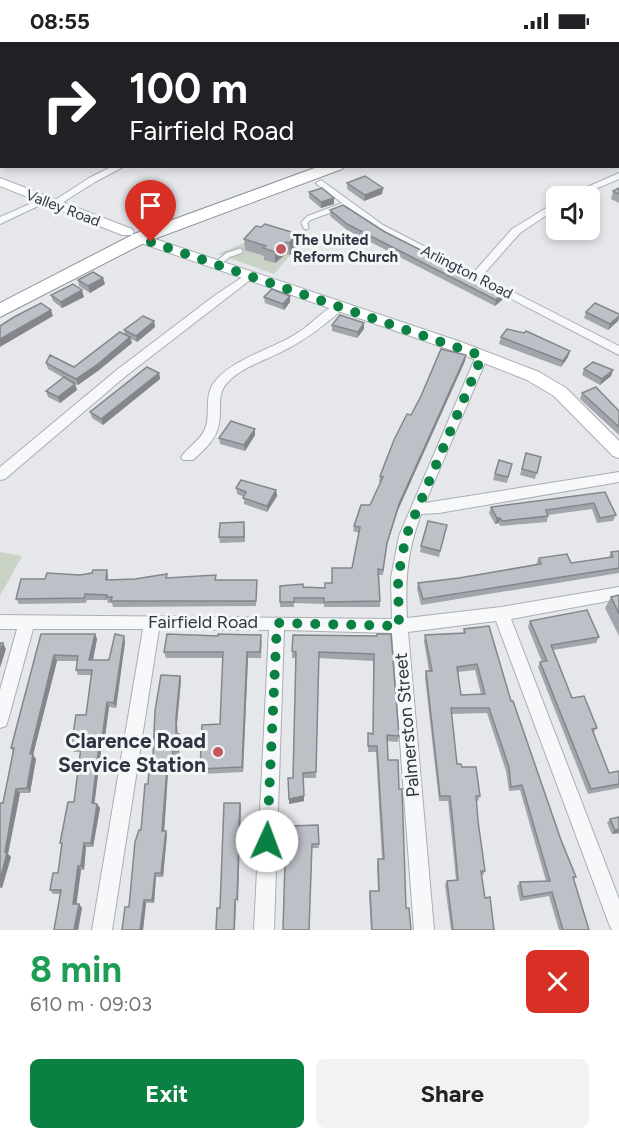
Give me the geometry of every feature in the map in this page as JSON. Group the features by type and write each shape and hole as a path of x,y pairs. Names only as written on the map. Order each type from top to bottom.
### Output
{"highway":[{"path":"0,297 133,235 301,168"},
{"path":"0,311 133,235 330,168"}],"street":[{"path":"0,221 49,203 117,168"},
{"path":"596,186 619,176"},
{"name":"Valley Road","path":"0,182 133,235 482,356 546,382 560,392 619,452"},
{"name":"Arlington Road","path":"321,183 380,227 617,348"},
{"path":"476,276 516,231 546,212"},
{"path":"0,475 149,349 250,275"},
{"path":"187,457 200,446 211,430 214,412 212,399 224,379 239,368 282,348 340,306"},
{"name":"Palmerston Street","path":"424,930 399,626 399,563 416,509 482,356"},
{"path":"416,509 439,508 619,477"},
{"name":"Fairfield Road","path":"0,622 399,626 501,614 619,593"},
{"path":"501,614 619,924"},
{"path":"0,720 27,622"},
{"path":"102,930 152,622"},
{"path":"264,930 277,623"}],"lane":[{"path":"306,227 306,220 347,204"},
{"path":"217,264 228,255 240,251"}],"shaded area":[{"path":"266,233 301,243 274,274 218,254"},
{"path":"0,552 22,556 0,596"}],"building":[{"path":"365,176 383,188 365,195 347,183"},
{"path":"322,188 334,198 321,202 309,192"},
{"path":"343,205 385,232 504,292 496,300 347,224 330,210"},
{"path":"265,224 298,234 275,252 263,248 266,246 244,239 256,226 261,227"},
{"path":"93,272 103,278 88,286 78,280"},
{"path":"73,284 82,290 61,302 51,295"},
{"path":"272,289 290,296 283,304 264,297"},
{"path":"41,303 51,310 0,339 0,326"},
{"path":"595,303 619,316 610,324 586,312"},
{"path":"340,315 364,323 358,332 332,325"},
{"path":"143,316 154,321 136,336 124,330"},
{"path":"507,329 524,333 526,331 570,351 563,361 501,337"},
{"path":"120,332 130,337 76,379 46,363 50,355 74,367"},
{"path":"441,349 466,355 399,504 387,543 383,570 378,569 380,601 324,602 324,598 294,598 294,602 280,602 280,586 303,584 303,587 325,588 325,583 332,583 332,568 352,568 360,527 354,526 361,505 370,505 383,477 380,476 394,440 407,414 411,415 421,396"},
{"path":"593,362 613,370 602,379 584,369"},
{"path":"147,367 159,373 101,419 90,412"},
{"path":"64,377 75,384 58,397 46,391"},
{"path":"596,387 619,411 619,427 582,393"},
{"path":"231,421 255,429 244,445 219,438"},
{"path":"526,453 541,457 537,473 522,469"},
{"path":"499,460 512,464 508,477 495,474"},
{"path":"241,480 276,490 267,506 243,498 246,492 236,488"},
{"path":"605,492 616,515 600,518 594,503 546,510 548,516 502,521 497,518 491,507"},
{"path":"428,521 447,525 440,551 421,546"},
{"path":"244,522 244,537 219,537 220,523"},
{"path":"619,551 619,568 423,599 418,583 541,564 539,558 567,554 571,563 613,557 611,552"},
{"path":"93,570 107,570 106,580 135,579 167,574 166,578 216,575 215,580 257,580 256,601 111,601 112,597 106,597 107,595 85,594 84,598 16,599 21,579 45,579 47,573 80,575 92,573"},
{"path":"619,595 619,614 611,597"},
{"path":"587,610 599,637 551,645 572,698 584,696 597,728 592,729 609,773 619,771 619,784 591,789 540,662 547,661 530,621"},
{"path":"489,626 511,701 513,701 576,877 573,877 589,930 563,930 552,892 523,897 520,882 550,881 522,785 511,787 509,767 489,708 451,708 457,764 461,764 462,767 476,767 480,796 476,796 478,821 485,871 481,871 485,898 490,897 494,930 453,930 447,881 458,880 453,824 450,796 440,796 426,671 432,671 425,635 465,633 464,629","holes":["477,664 485,694 461,695 457,667"]},
{"path":"41,634 95,634 89,660 109,660 115,634 124,636 114,703 107,702 101,746 99,746 92,803 97,804 91,843 84,843 81,866 78,866 73,904 79,904 74,930 54,930 61,890 50,890 53,873 58,873 62,843 60,843 68,802 74,802 81,747 71,747 76,715 86,715 92,670 76,670 78,656 54,655 30,754 33,754 27,788 16,789 5,852 7,853 0,880 0,803 3,803 14,748 11,748"},
{"path":"167,634 261,635 260,652 247,652 242,767 200,769 202,725 220,724 223,652 164,652"},
{"path":"377,634 391,634 399,736 387,735 388,760 398,760 399,789 402,789 406,908 409,908 411,930 372,930 370,891 379,891 378,859 384,859 377,746 368,746 368,733 373,734 374,654 319,652 316,772 303,773 304,796 289,799 288,778 293,778 296,652 292,651 293,635 377,636"},
{"path":"161,675 180,676 176,718 176,734 179,734 178,751 173,751 172,768 167,768 162,831 166,831 161,873 155,873 152,900 144,900 140,930 122,930 125,907 129,907 135,842 141,830 145,784 148,784 150,756 153,756 155,711"},
{"path":"224,803 240,803 234,930 216,930 217,908 220,908"},
{"path":"619,817 619,829 615,830 610,819"},
{"path":"318,825 319,844 312,844 309,930 283,930 285,862 290,862 289,826"}],"place":[{"name":"The United Reform Church","path":"281,249"},
{"name":"Clarence Road Service Station","path":"218,752"}],"route":[{"path":"151,242 482,356 406,536 399,563 399,626 277,623 267,841"}]}
